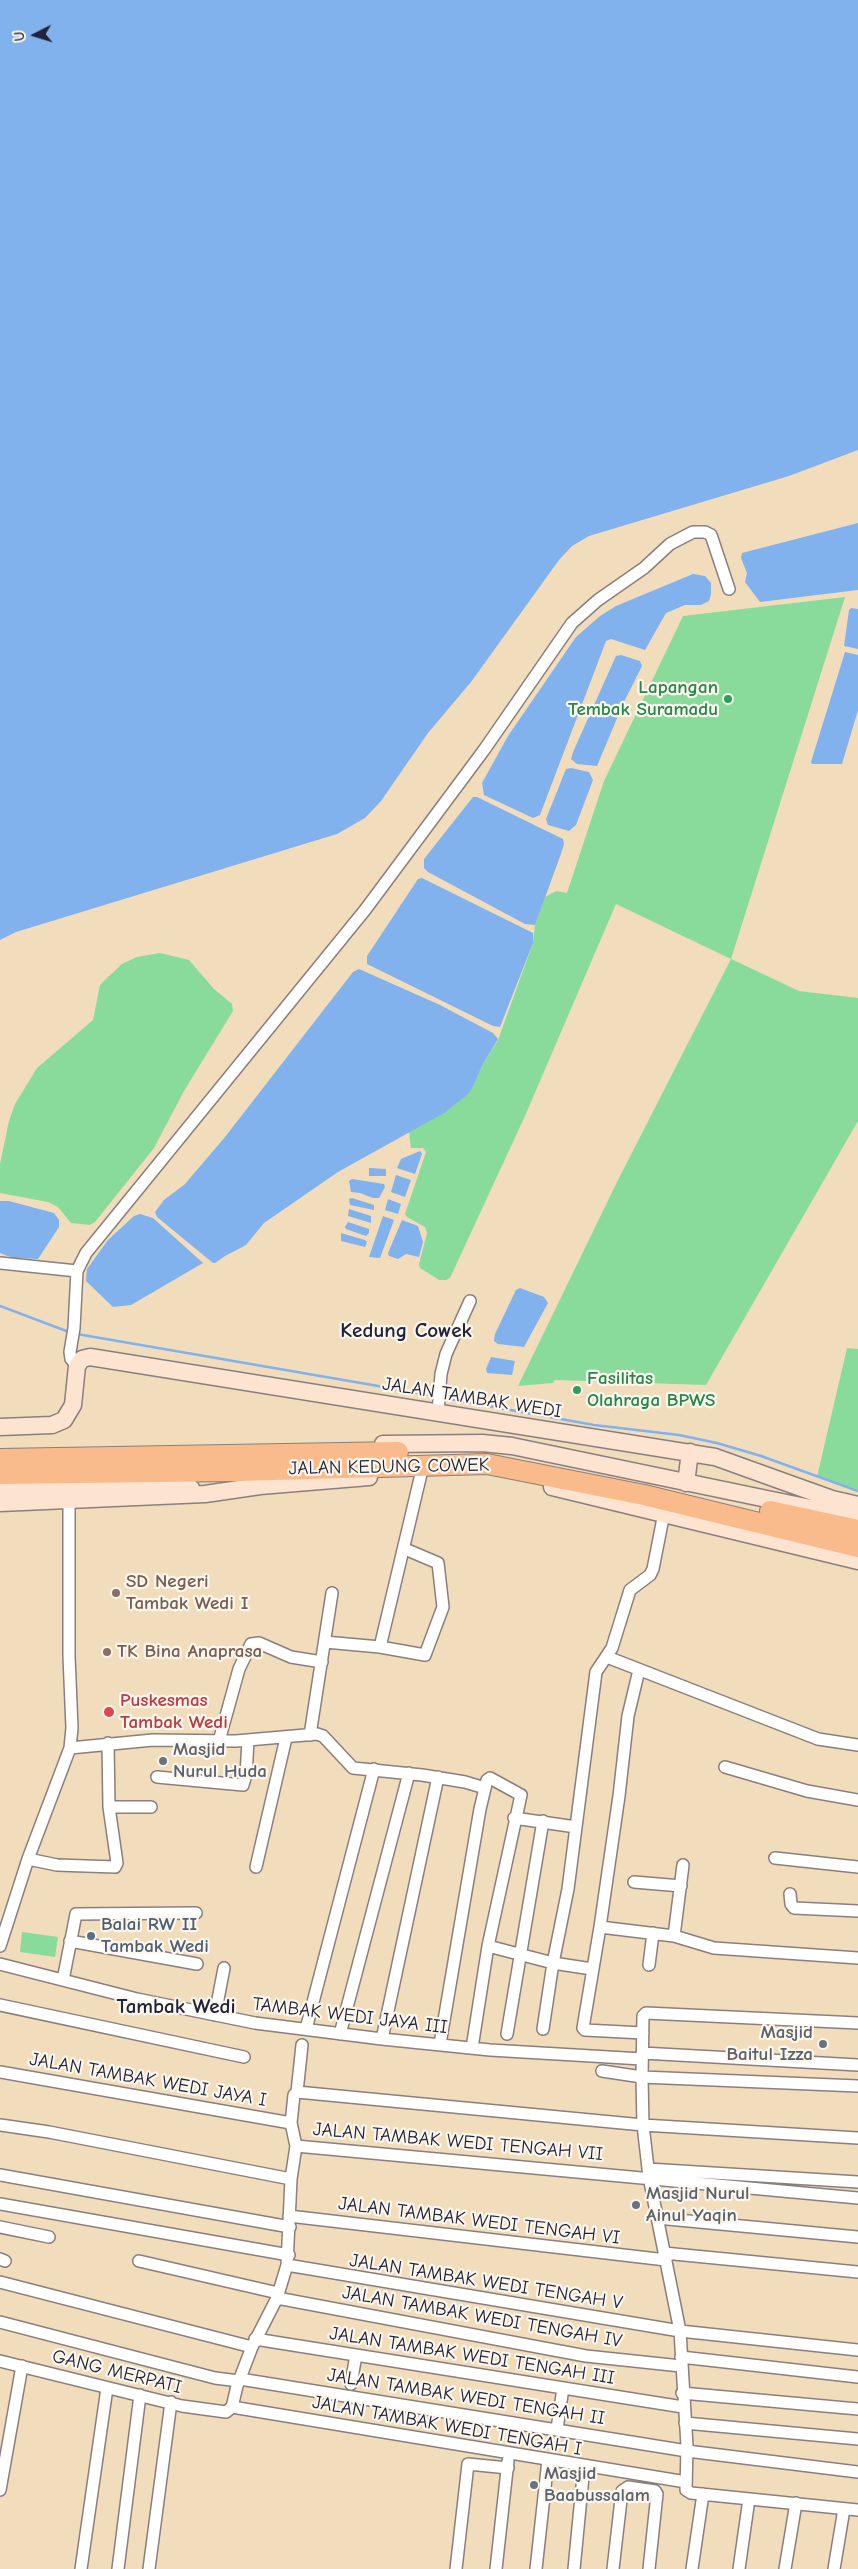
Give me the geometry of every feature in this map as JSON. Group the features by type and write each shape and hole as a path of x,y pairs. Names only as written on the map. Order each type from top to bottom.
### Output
{"highway":[{"name":"JALAN KEDUNG COWEK","path":"0,1459 495,1451 858,1530"},
{"name":"JALAN KEDUNG COWEK","path":"0,1474 237,1471 487,1464 644,1495 855,1555"}],"main road":[{"name":"JALAN TAMBAK WEDI","path":"77,1366 82,1359 90,1357 438,1408 690,1452 715,1457 830,1506 858,1505"},
{"path":"0,1427 52,1425 64,1420 73,1405 77,1366"},
{"path":"0,1449 482,1443 512,1446 686,1483 830,1506 858,1518"},
{"path":"686,1483 690,1452"},
{"name":"JALAN KEDUNG COWEK","path":"260,1486 343,1478 421,1474 500,1475 855,1555"},
{"path":"0,1487 156,1483 192,1488 260,1486"},
{"path":"0,1503 69,1502 205,1494 260,1486"}],"street":[{"path":"77,1366 71,1359 77,1271 86,1253 365,910 484,750 572,623 598,600 644,568 670,544 692,532 705,532 711,535 730,589"},
{"path":"0,1263 77,1271"},
{"path":"438,1408 446,1354 470,1301"},
{"path":"380,1647 405,1549 421,1474"},
{"path":"0,1946 28,1859 70,1748 72,1728 69,1656 69,1502"},
{"path":"543,2029 553,1963 568,1889 594,1678 598,1667 607,1657 630,1590 650,1575 653,1569 664,1513"},
{"path":"325,1642 380,1647 425,1655 443,1607 438,1563 405,1549"},
{"path":"310,1735 332,1593"},
{"path":"219,1741 239,1669 251,1644 259,1643 291,1658 322,1662"},
{"path":"607,1657 818,1739 858,1745"},
{"path":"639,1670 628,1716 619,1796 584,2029 643,2033"},
{"path":"70,1748 153,1740 248,1741 310,1735 323,1736 349,1766 409,1773 484,1788"},
{"path":"256,1868 286,1738"},
{"path":"157,1777 243,1785 246,1775 248,1741"},
{"path":"28,1859 57,1866 115,1867 117,1863 109,1807 108,1743"},
{"path":"725,1767 807,1791 858,1800"},
{"path":"306,2029 374,1769"},
{"path":"340,2034 409,1773"},
{"path":"382,2040 438,1778"},
{"path":"440,2044 484,1788 490,1778 520,1792 488,1946 472,2048"},
{"path":"109,1807 151,1807"},
{"path":"514,1818 576,1827"},
{"path":"506,2034 543,1821"},
{"path":"775,1858 858,1867"},
{"path":"674,1936 683,1865"},
{"path":"634,1882 681,1886"},
{"path":"790,1894 791,1904 794,1908 858,1912"},
{"path":"63,1980 75,1916 79,1913 196,1913"},
{"path":"600,1927 653,1932 714,1948 858,1958"},
{"path":"649,1965 653,1932"},
{"path":"70,1941 197,1964"},
{"path":"488,1946 521,1953 553,1963 592,1969"},
{"name":"TAMBAK WEDI JAYA III","path":"0,1964 137,1999 215,2015 382,2040 472,2048 858,2064"},
{"path":"215,2015 224,1968"},
{"path":"0,2005 244,2057"},
{"path":"686,2487 687,2451 682,2393 680,2331 649,2173 643,2125 643,2016 646,2013 676,2013 858,2023"},
{"path":"296,2146 291,2123 294,2095 297,2092 302,2045"},
{"path":"602,2071 642,2076 858,2086"},
{"name":"JALAN TAMBAK WEDI JAYA I","path":"0,2072 291,2123"},
{"path":"297,2092 643,2125 858,2138"},
{"path":"0,2125 49,2132 291,2179"},
{"name":"JALAN TAMBAK WEDI TENGAH VII","path":"229,2410 254,2343 277,2295 288,2260 291,2179 296,2146 649,2173"},
{"path":"649,2173 858,2182"},
{"path":"649,2173 858,2198"},
{"name":"JALAN TAMBAK WEDI TENGAH VI","path":"0,2175 289,2221 665,2257 858,2272"},
{"name":"JALAN TAMBAK WEDI TENGAH V","path":"0,2204 288,2260 680,2331 858,2350"},
{"path":"658,2218 858,2237"},
{"path":"0,2227 49,2238"},
{"name":"JALAN TAMBAK WEDI TENGAH IV","path":"139,2261 277,2295 586,2356 858,2377"},
{"name":"JALAN TAMBAK WEDI TENGAH III","path":"0,2282 254,2343 356,2355 683,2407"},
{"name":"JALAN TAMBAK WEDI TENGAH II","path":"0,2322 215,2378 240,2380 557,2429 687,2451 858,2472"},
{"path":"351,2384 356,2355"},
{"name":"GANG MERPATI","path":"0,2361 171,2402 229,2410"},
{"path":"0,2490 22,2366"},
{"path":"81,2569 107,2388"},
{"path":"557,2429 563,2388"},
{"path":"682,2393 858,2409"},
{"path":"118,2569 140,2395"},
{"path":"149,2569 171,2402"},
{"name":"JALAN TAMBAK WEDI TENGAH I","path":"229,2410 584,2466 686,2487 703,2494 858,2510"},
{"path":"685,2422 858,2439"},
{"path":"496,2569 509,2454"},
{"path":"536,2569 548,2460"},
{"path":"456,2569 468,2464 508,2468"},
{"path":"574,2569 584,2466"},
{"path":"613,2569 622,2490 628,2487 655,2491 658,2494 649,2569"},
{"path":"692,2569 703,2494"},
{"path":"739,2569 750,2499"},
{"path":"785,2569 796,2503"},
{"path":"834,2569 844,2509"}],"green space":[{"name":"Lapangan Tembak Suramadu","path":"845,597 731,959 616,904 525,1116 450,1278 439,1280 420,1268 419,1264 427,1233 425,1227 405,1214 426,1152 423,1148 411,1148 409,1132 474,1085 482,1066 498,1040 533,943 535,925 545,897 556,891 567,893 604,781 683,616"},
{"path":"160,953 189,960 214,989 232,1004 233,1011 184,1091 154,1148 95,1222 90,1225 71,1223 58,1207 48,1202 0,1193 0,1164 9,1121 15,1104 37,1068 93,1020 100,985 107,978 122,964 137,957"},
{"path":"731,959 799,991 858,998 858,1121 706,1385 555,1380 553,1383 518,1386 617,1182"},
{"path":"847,1348 858,1349 858,1491 817,1477"},
{"path":"22,1932 58,1937 55,1957 20,1952"}],"water":[{"path":"0,0 858,0 858,450 789,476 589,536 572,546 559,560 471,682 428,733 381,801 365,818 337,834 16,932 0,940"},
{"path":"858,523 858,590 760,602 745,582 747,573 741,558 742,553"},
{"path":"693,574 705,576 711,583 709,601 701,605 685,605 666,613 645,650 611,639 606,641 540,815 533,818 484,795 482,783 508,736 576,637 600,616 616,606"},
{"path":"851,608 858,609 858,649 844,646 849,610"},
{"path":"845,652 858,655 858,710 842,764 812,764 811,762"},
{"path":"621,655 640,661 642,666 623,704 597,766 577,764 571,759 573,752 616,656"},
{"path":"571,768 589,772 593,780 576,825 569,831 548,825 546,819 566,769"},
{"path":"473,797 477,797 563,839 562,851 535,925 525,924 428,872 424,868 424,859"},
{"path":"422,878 533,933 533,943 500,1027 493,1026 367,964 367,956 418,879"},
{"path":"359,969 440,1005 493,1033 498,1039 482,1066 474,1085 468,1094 458,1102 444,1113 338,1172 264,1223 246,1245 213,1263 157,1217 155,1212 164,1200 185,1184 225,1137 353,972"},
{"path":"420,1151 422,1154 415,1174 397,1168 401,1159"},
{"path":"369,1168 386,1169 386,1176 369,1176"},
{"path":"396,1175 411,1180 405,1197 391,1192"},
{"path":"352,1179 384,1184 385,1187 379,1198 373,1198 351,1192 349,1181"},
{"path":"352,1198 374,1205 374,1210 350,1205 349,1199"},
{"path":"388,1199 401,1204 398,1214 385,1210"},
{"path":"0,1201 9,1201 54,1213 59,1220 59,1227 38,1259 13,1258 0,1253"},
{"path":"349,1209 371,1216 371,1223 348,1216"},
{"path":"140,1214 153,1218 203,1263 131,1305 113,1307 86,1281 87,1269 108,1240 134,1216"},
{"path":"383,1216 394,1220 380,1258 369,1257"},
{"path":"402,1220 418,1226 423,1242 419,1257 406,1254 398,1259 389,1256 388,1253"},
{"path":"348,1222 369,1229 369,1233 366,1236 346,1229 345,1227"},
{"path":"341,1233 365,1240 367,1242 365,1247 341,1241"},
{"path":"520,1288 544,1297 548,1303 524,1347 498,1344 494,1341 495,1334 516,1290"},
{"path":"491,1357 515,1361 512,1375 487,1373 486,1369"}],"waterway":[{"path":"0,1306 69,1332"},
{"path":"77,1334 436,1396"},
{"path":"444,1398 594,1425 679,1435 717,1443 761,1456 858,1491"}],"place":[{"name":"Lapangan Tembak Suramadu","path":"728,699"},
{"name":"Fasilitas Olahraga BPWS","path":"577,1390"},
{"name":"SD Negeri Tambak Wedi I","path":"116,1593"},
{"name":"TK Bina Anaprasa","path":"107,1652"},
{"name":"Puskesmas Tambak Wedi","path":"109,1712"},
{"name":"Masjid Nurul Huda","path":"163,1761"},
{"name":"Balai RW II Tambak Wedi","path":"91,1936"},
{"name":"Masjid Baitul Izza","path":"823,2044"},
{"name":"Masjid Nurul Ainul Yaqin","path":"636,2205"},
{"name":"Masjid Baabussalam","path":"534,2485"}],"district":[{"name":"Kedung Cowek","path":"406,1331"},
{"name":"Tambak Wedi","path":"176,2007"}]}
